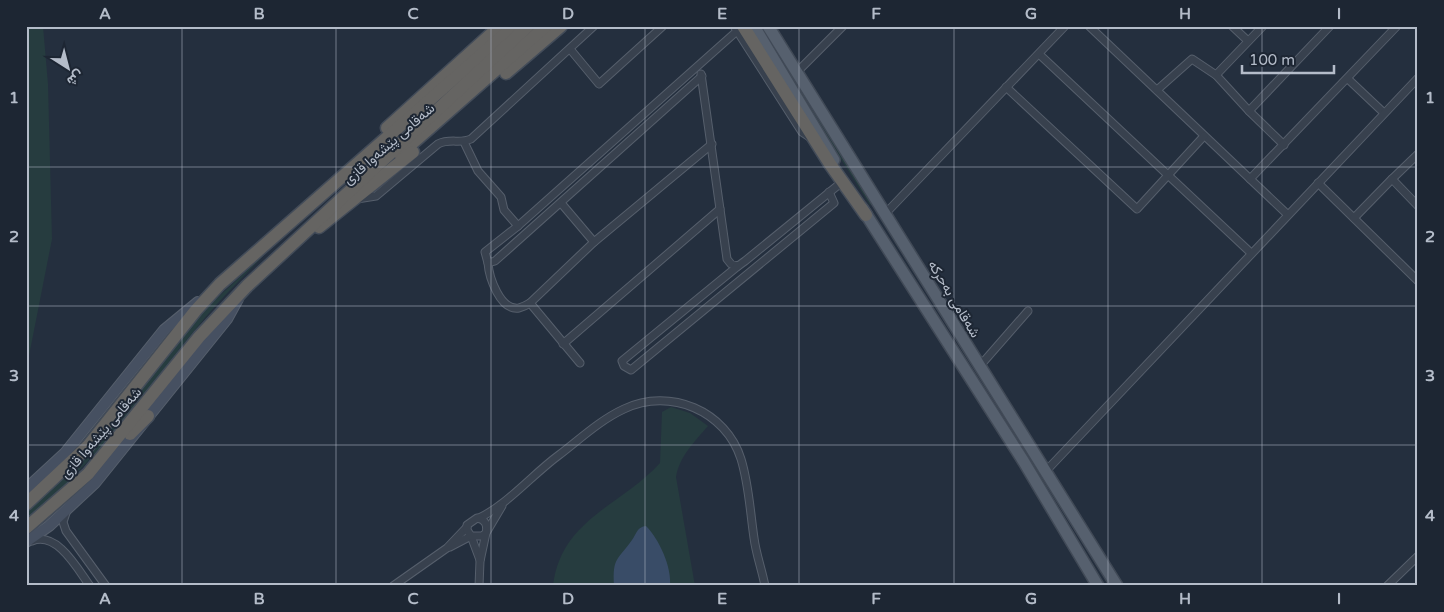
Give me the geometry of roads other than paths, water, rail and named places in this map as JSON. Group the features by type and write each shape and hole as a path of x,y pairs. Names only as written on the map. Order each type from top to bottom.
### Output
{"highway":[{"name":"شەقامی پێشەوا قازی","path":"248,259 318,191 491,31 500,26"},
{"name":"شەقامی پێشەوا قازی","path":"26,504 59,466 88,446 196,310 220,284 514,26"},
{"name":"شەقامی پێشەوا قازی","path":"26,528 88,474 154,402 199,338 249,284 528,26"},
{"name":"شەقامی پێشەوا قازی","path":"249,284 546,26"},
{"path":"301,240 356,199 561,26"},
{"path":"738,28 866,215"},
{"path":"88,474 148,416"}],"main road":[{"name":"شەقامی بەحرکە","path":"754,26 866,215 1024,462 1098,586"},
{"name":"شەقامی بەحرکە","path":"768,26 1117,586"},
{"path":"26,543 73,504 102,474 148,416 154,402"},
{"path":"26,489 59,466"}],"street":[{"path":"356,199 376,196 438,144 454,139 464,142 471,139 594,26"},
{"path":"570,49 600,84 663,26"},
{"path":"796,73 843,26"},
{"path":"885,214 1065,26"},
{"path":"1089,26 1287,214"},
{"path":"1232,26 1248,41"},
{"path":"1216,74 1263,26"},
{"path":"1249,111 1330,26"},
{"path":"1250,179 1397,26"},
{"path":"712,144 594,242 530,304 518,308 508,305 497,292 489,278 485,252 518,226 699,67 738,28"},
{"path":"1038,54 1251,253"},
{"path":"1157,90 1192,58 1216,74 1249,111 1284,145"},
{"path":"699,67 712,144 727,259 731,264 738,266"},
{"path":"488,263 495,261 702,76"},
{"path":"1046,472 1287,214 1418,78"},
{"path":"1348,79 1384,113"},
{"path":"1006,88 1137,209 1204,136"},
{"path":"464,142 478,171 501,197 504,210 518,226"},
{"path":"1354,218 1418,154"},
{"path":"1392,179 1418,206"},
{"path":"829,192 834,203 631,370 624,366 622,361 738,266 829,192 842,182"},
{"path":"1318,183 1418,281"},
{"path":"561,203 594,242"},
{"path":"563,344 720,209"},
{"path":"530,304 580,363"},
{"path":"979,367 1028,311"},
{"path":"448,548 472,519 479,518 503,503 540,470 601,423 625,408 654,400 686,404 708,414 734,441 746,479 754,540 764,586"},
{"path":"392,586 448,548 471,536 480,538 486,533 503,503"},
{"path":"73,504 65,514 63,525 70,539 106,586"},
{"path":"479,518 486,525 480,560 479,586"},
{"path":"467,527 480,560"},
{"path":"26,543 42,538 50,541 60,548 90,586"},
{"path":"1387,586 1418,556"},
{"path":"78,570 88,562"}],"water":[{"path":"646,526 656,538 664,554 669,570 670,586 614,586 614,569 617,560 639,529"}]}
